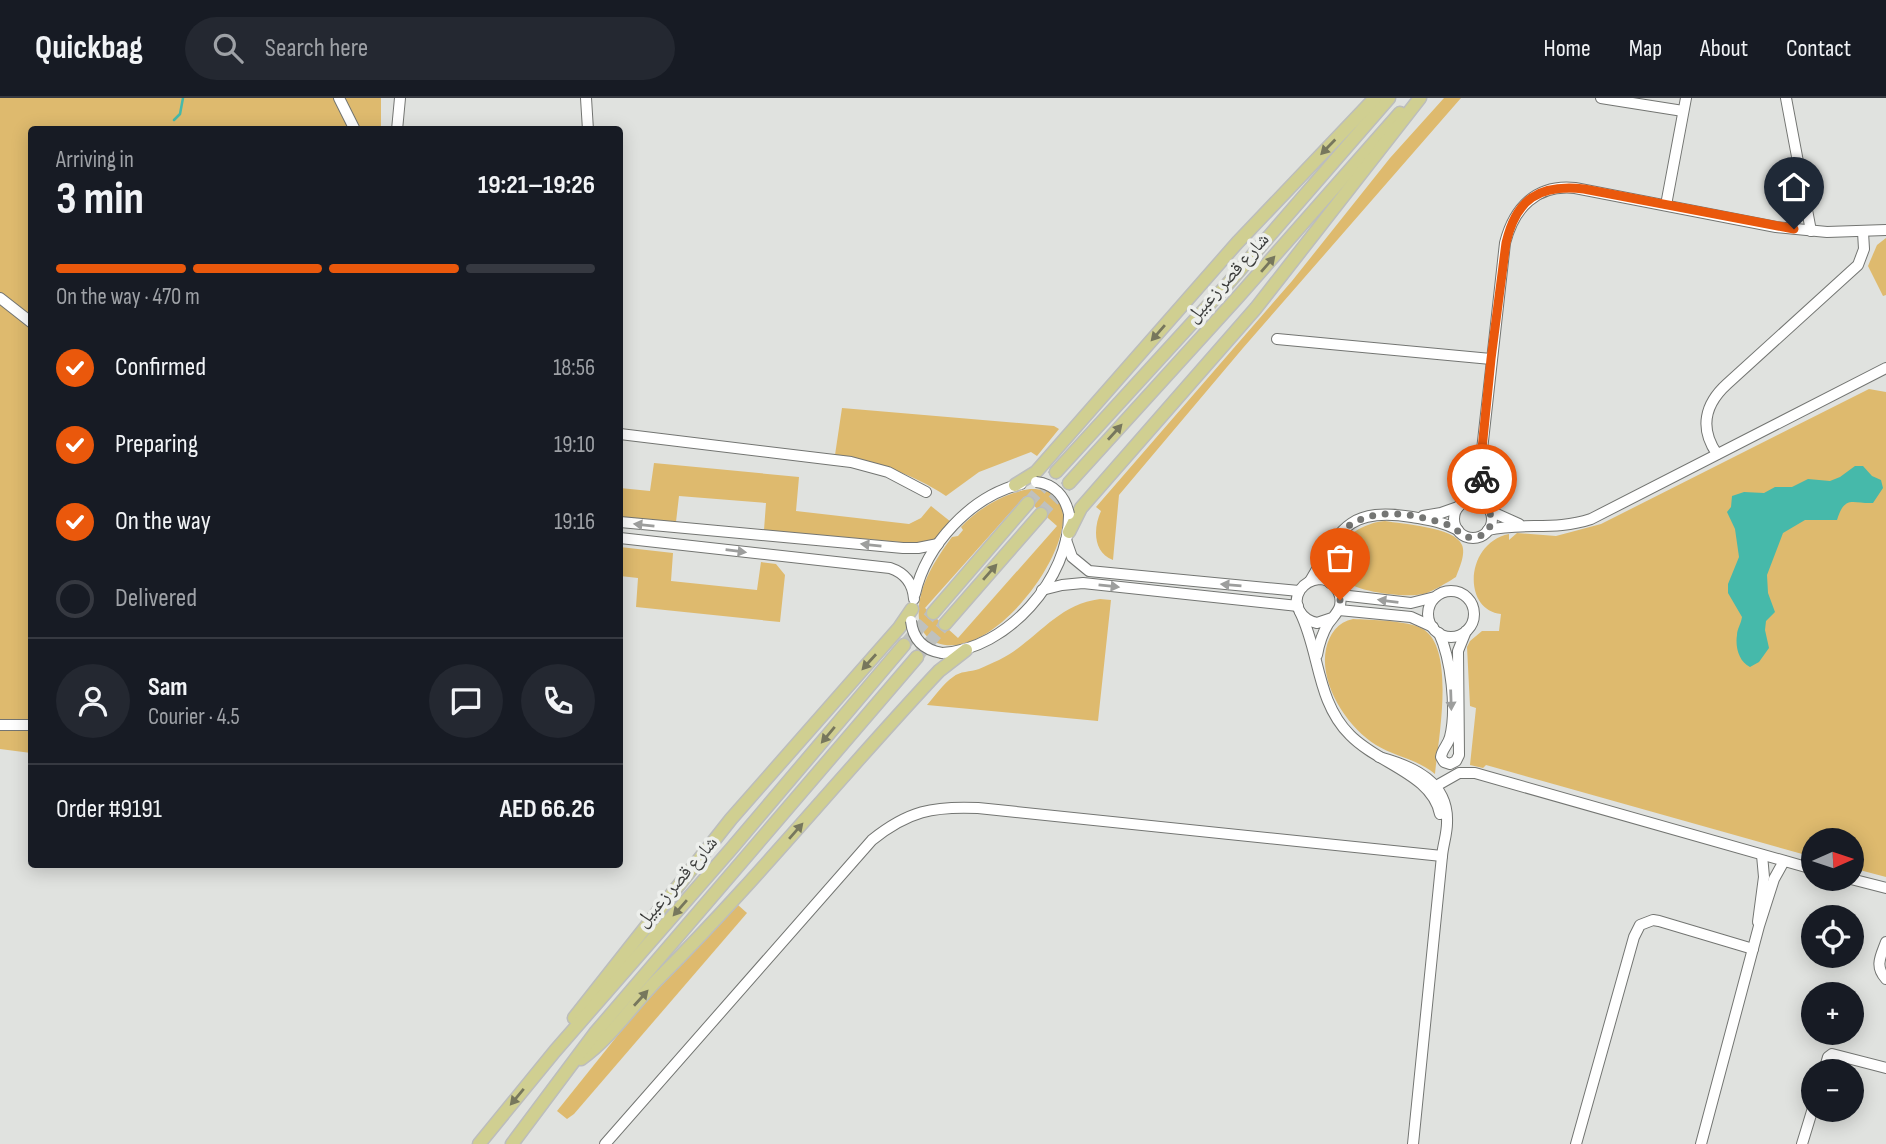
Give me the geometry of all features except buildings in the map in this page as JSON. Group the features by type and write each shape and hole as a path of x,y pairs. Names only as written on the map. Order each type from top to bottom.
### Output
{"main road":[{"path":"1015,485 1036,472 1237,243 1375,98"},
{"name":"شارع قصر زعبيل","path":"1056,472 1234,277 1389,98"},
{"name":"شارع قصر زعبيل","path":"1069,483 1415,98"},
{"path":"1067,536 1081,508 1256,308 1420,98"},
{"path":"933,613 1028,503"},
{"path":"945,624 1041,514"},
{"path":"555,1051 576,1016 731,819 900,628 912,609"},
{"name":"شارع قصر زعبيل","path":"479,1144 555,1051 904,645"},
{"path":"575,1063 597,1046 713,924 939,671 966,650"},
{"name":"شارع قصر زعبيل","path":"512,1144 595,1033 917,657"}],"street":[{"path":"339,98 353,126"},
{"path":"397,126 400,98"},
{"path":"586,98 588,126"},
{"path":"1601,98 1683,111"},
{"path":"1666,205 1685,98"},
{"path":"1787,98 1811,231"},
{"path":"1488,530 1492,521 1482,483 1481,459 1491,359 1509,227 1527,200 1546,190 1565,187 1754,223 1811,231 1886,230"},
{"path":"1717,454 1707,435 1706,413 1710,402 1858,265 1864,249 1863,232"},
{"path":"0,298 28,320"},
{"path":"1278,339 1491,359"},
{"path":"1067,536 1072,557 1089,571 1299,591 1310,581 1339,532 1359,519 1381,514 1412,517 1443,523 1466,536 1476,537 1488,530 1566,526 1591,519 1886,368"},
{"path":"623,433 850,462 888,472 926,492"},
{"path":"1458,530 1454,521 1460,505 1475,483 1481,459"},
{"path":"623,538 890,568 908,579 914,592 912,609 915,637 927,649 942,653 966,650 985,642 1023,612 1042,590 1054,571 1067,536 1069,514 1065,500 1055,489 1036,482 1015,485 980,503 938,544 925,565 912,609"},
{"path":"1412,517 1433,515 1475,500 1526,526"},
{"path":"623,522 903,548 938,544"},
{"path":"1326,551 1330,583"},
{"path":"1310,581 1320,579 1330,583 1340,595 1411,603 1452,591 1468,598 1474,610 1474,618 1458,651 1459,755 1456,761 1450,764 1444,762 1441,757 1450,733 1452,697 1448,659 1428,615 1435,597"},
{"path":"1042,590 1083,583 1299,609 1307,619 1317,623 1336,614 1411,617 1453,636 1466,631"},
{"path":"1299,591 1299,609 1310,635 1326,698 1339,722 1357,742 1433,789 1446,811 1413,1144"},
{"path":"1317,659 1323,633 1336,614 1340,595"},
{"path":"0,726 28,725"},
{"path":"1433,789 1459,773 1475,773 1801,866"},
{"path":"605,1144 872,840 889,826 928,809 949,806 978,808 1442,856"},
{"path":"1759,926 1762,855"},
{"path":"1701,1144 1759,926 1774,879 1784,861"},
{"path":"1864,883 1886,888"},
{"path":"1874,886 1886,895"},
{"path":"1576,1144 1636,930 1640,925 1653,920 1659,921 1753,949"},
{"path":"1886,944 1886,967"},
{"path":"1886,944 1879,962 1880,971 1886,979"},
{"path":"1827,1059 1832,1054 1851,1059"},
{"path":"1864,1062 1886,1068"},
{"path":"1802,1144 1809,1122"}],"shaded area":[{"path":"0,98 381,98 381,126 28,126 28,753 0,749"},
{"path":"1444,98 1461,98 1119,495 1113,560 1106,557 1096,539 1101,511 1096,507 1292,281 1390,158"},
{"path":"1886,238 1886,295 1883,296 1868,266 1877,245"},
{"path":"1869,389 1886,392 1886,877 1864,871 1864,828 1801,828 1801,854 1486,765 1483,768 1470,765 1476,708 1470,706 1467,647 1482,631 1499,631 1501,614 1488,610 1480,601 1474,576 1477,562 1494,540 1509,534 1509,540 1517,533 1556,536 1601,524"},
{"path":"842,408 1054,426 1059,429 1037,456 1031,452 979,472 946,496 893,470 835,455"},
{"path":"654,463 799,477 796,511 909,524 921,518 931,506 951,522 940,537 922,544 764,530 766,503 679,496 676,522 623,517 623,488 650,491"},
{"path":"1030,489 1055,496 1063,515 1058,543 1043,574 1020,604 993,629 964,643 937,643 927,637 919,619 920,597 933,565 952,537 958,536 963,530 961,527 968,520 992,502","holes":["1024,497 1057,526 958,638 925,608"]},
{"path":"1385,521 1439,530 1457,539 1462,545 1463,553 1456,577 1423,594 1414,595 1379,593 1346,582 1335,567 1334,557 1338,547 1354,532"},
{"path":"623,547 673,553 671,581 757,590 761,562 776,564 785,575 780,622 636,607 638,578 623,576"},
{"path":"1100,599 1111,600 1098,721 927,705 956,675 999,660 1071,608"},
{"path":"1353,619 1416,626 1423,629 1433,640 1442,675 1435,774 1376,745 1355,727 1337,703 1327,676 1326,649 1335,630"},
{"path":"738,905 747,913 574,1114 567,1119 557,1111 638,1010"}],"water":[{"path":"1855,466 1863,466 1872,476 1881,480 1883,488 1873,503 1847,503 1837,520 1805,520 1783,533 1767,575 1768,593 1775,612 1766,621 1769,648 1759,662 1750,667 1743,662 1737,649 1742,617 1728,593 1728,584 1739,557 1735,529 1727,512 1731,507 1732,496 1744,492 1764,493 1775,487 1792,487 1808,479 1830,481"}],"waterway":[{"path":"174,120 180,114 183,98"}],"tunnel":[{"path":"1028,503 1056,472"},
{"path":"1041,514 1069,483"},
{"path":"904,645 933,613"},
{"path":"917,657 945,624"}],"way so far":[{"path":"1340,600 1338,590 1330,583 1326,551 1339,532 1370,515 1393,514 1443,523 1466,536 1480,536 1488,530 1492,521 1482,479"}],"route":[{"path":"1482,479 1481,459 1491,359 1506,243 1509,227 1527,200 1536,194 1556,188 1584,189 1794,229"}]}
